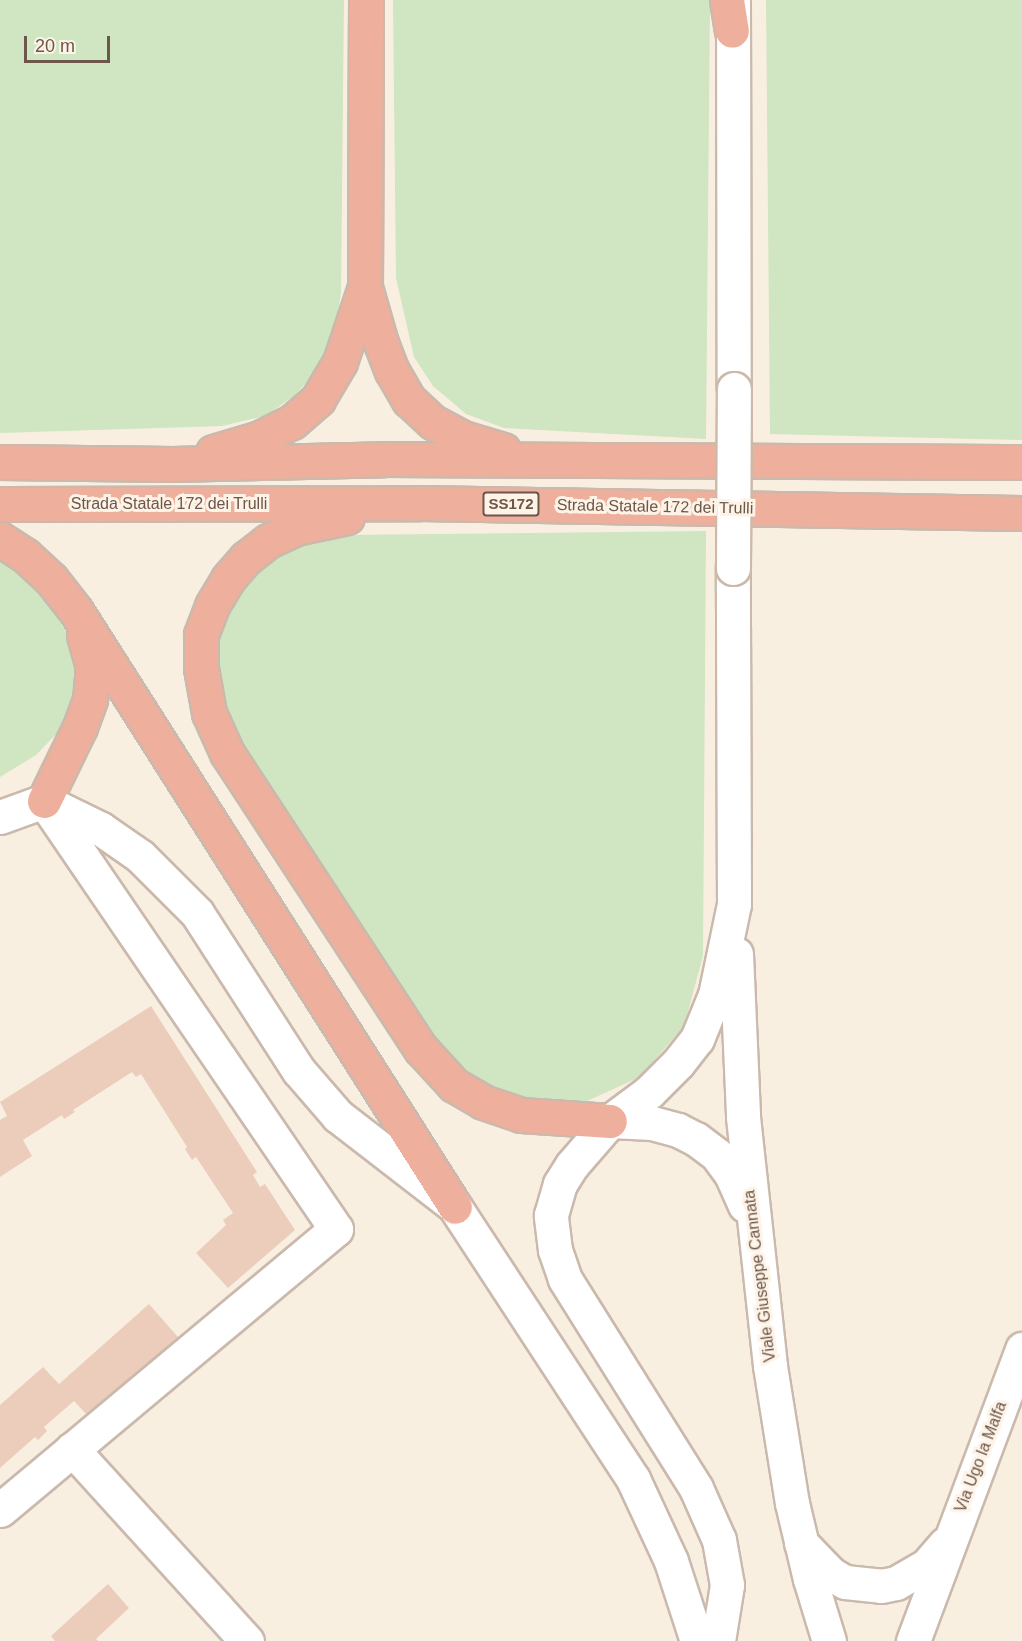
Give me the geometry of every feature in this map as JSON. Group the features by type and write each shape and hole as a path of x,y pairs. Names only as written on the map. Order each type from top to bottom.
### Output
{"highway":[{"path":"366,0 365,287 381,343 392,371 409,400 433,423 473,441 555,460"},
{"path":"172,464 260,438 292,422 318,399 340,362 365,287"},
{"path":"0,462 172,464 385,459 1022,462"},
{"path":"420,503 296,528 268,541 246,558 228,579 212,606 201,635 201,668 209,713 227,753 389,1002 421,1049 454,1085 483,1102 521,1115 610,1121"},
{"name":"Strada Statale 172 dei Trulli","path":"0,504 420,503 1022,513"},
{"path":"0,539 25,555 51,579 76,611 455,1207"},
{"path":"44,801 80,727 90,699 93,667 76,611"}],"street":[{"path":"718,1641 727,1585 719,1540 696,1488 565,1279 555,1250 551,1215 560,1184 592,1140 610,1121 650,1092 697,1039 715,995 734,904 731,10"},
{"path":"0,817 44,801 101,829 140,856 197,913 299,1071 338,1116 455,1207 633,1479 671,1561 697,1641"},
{"path":"0,1510 336,1229 44,801"},
{"name":"Viale Giuseppe Cannata","path":"734,904 742,1117 754,1240 780,1437 801,1543 830,1641"},
{"path":"610,1121 652,1123 678,1130 717,1155 731,1174 744,1202 754,1240"},
{"name":"Via Ugo la Malfa","path":"913,1641 1022,1349"},
{"path":"72,1449 247,1641"},
{"name":"Via Ugo la Malfa","path":"801,1543 831,1574 845,1582 881,1586 896,1583 926,1566 941,1551 952,1532"}],"green space":[{"path":"0,0 344,0 341,293 334,337 321,367 294,396 265,416 222,426 0,433"},
{"path":"393,0 710,0 706,439 504,428 466,414 433,386 414,357 396,278"},
{"path":"766,0 1022,0 1022,440 770,434"},
{"path":"706,531 703,956 684,1026 640,1077 576,1106 507,1099 471,1077 399,993 234,740 218,699 216,626 251,572 276,553 302,541 339,535"},
{"path":"0,554 26,575 49,604 67,633 75,657 72,699 61,729 36,755 0,777"}],"building":[{"path":"151,1006 257,1172 253,1175 260,1187 265,1184 295,1230 228,1288 196,1253 226,1225 223,1220 233,1213 196,1157 192,1160 185,1149 187,1147 141,1074 136,1077 132,1072 73,1110 75,1112 64,1119 62,1115 23,1140 32,1156 0,1177 0,1120 7,1116 0,1102"},
{"path":"149,1304 178,1337 138,1373 141,1375 132,1383 128,1380 88,1416 74,1401 44,1427 47,1431 38,1440 35,1437 0,1468 0,1405 43,1367 59,1384"},
{"path":"108,1584 129,1608 96,1639 98,1641 55,1641 51,1636"}]}
